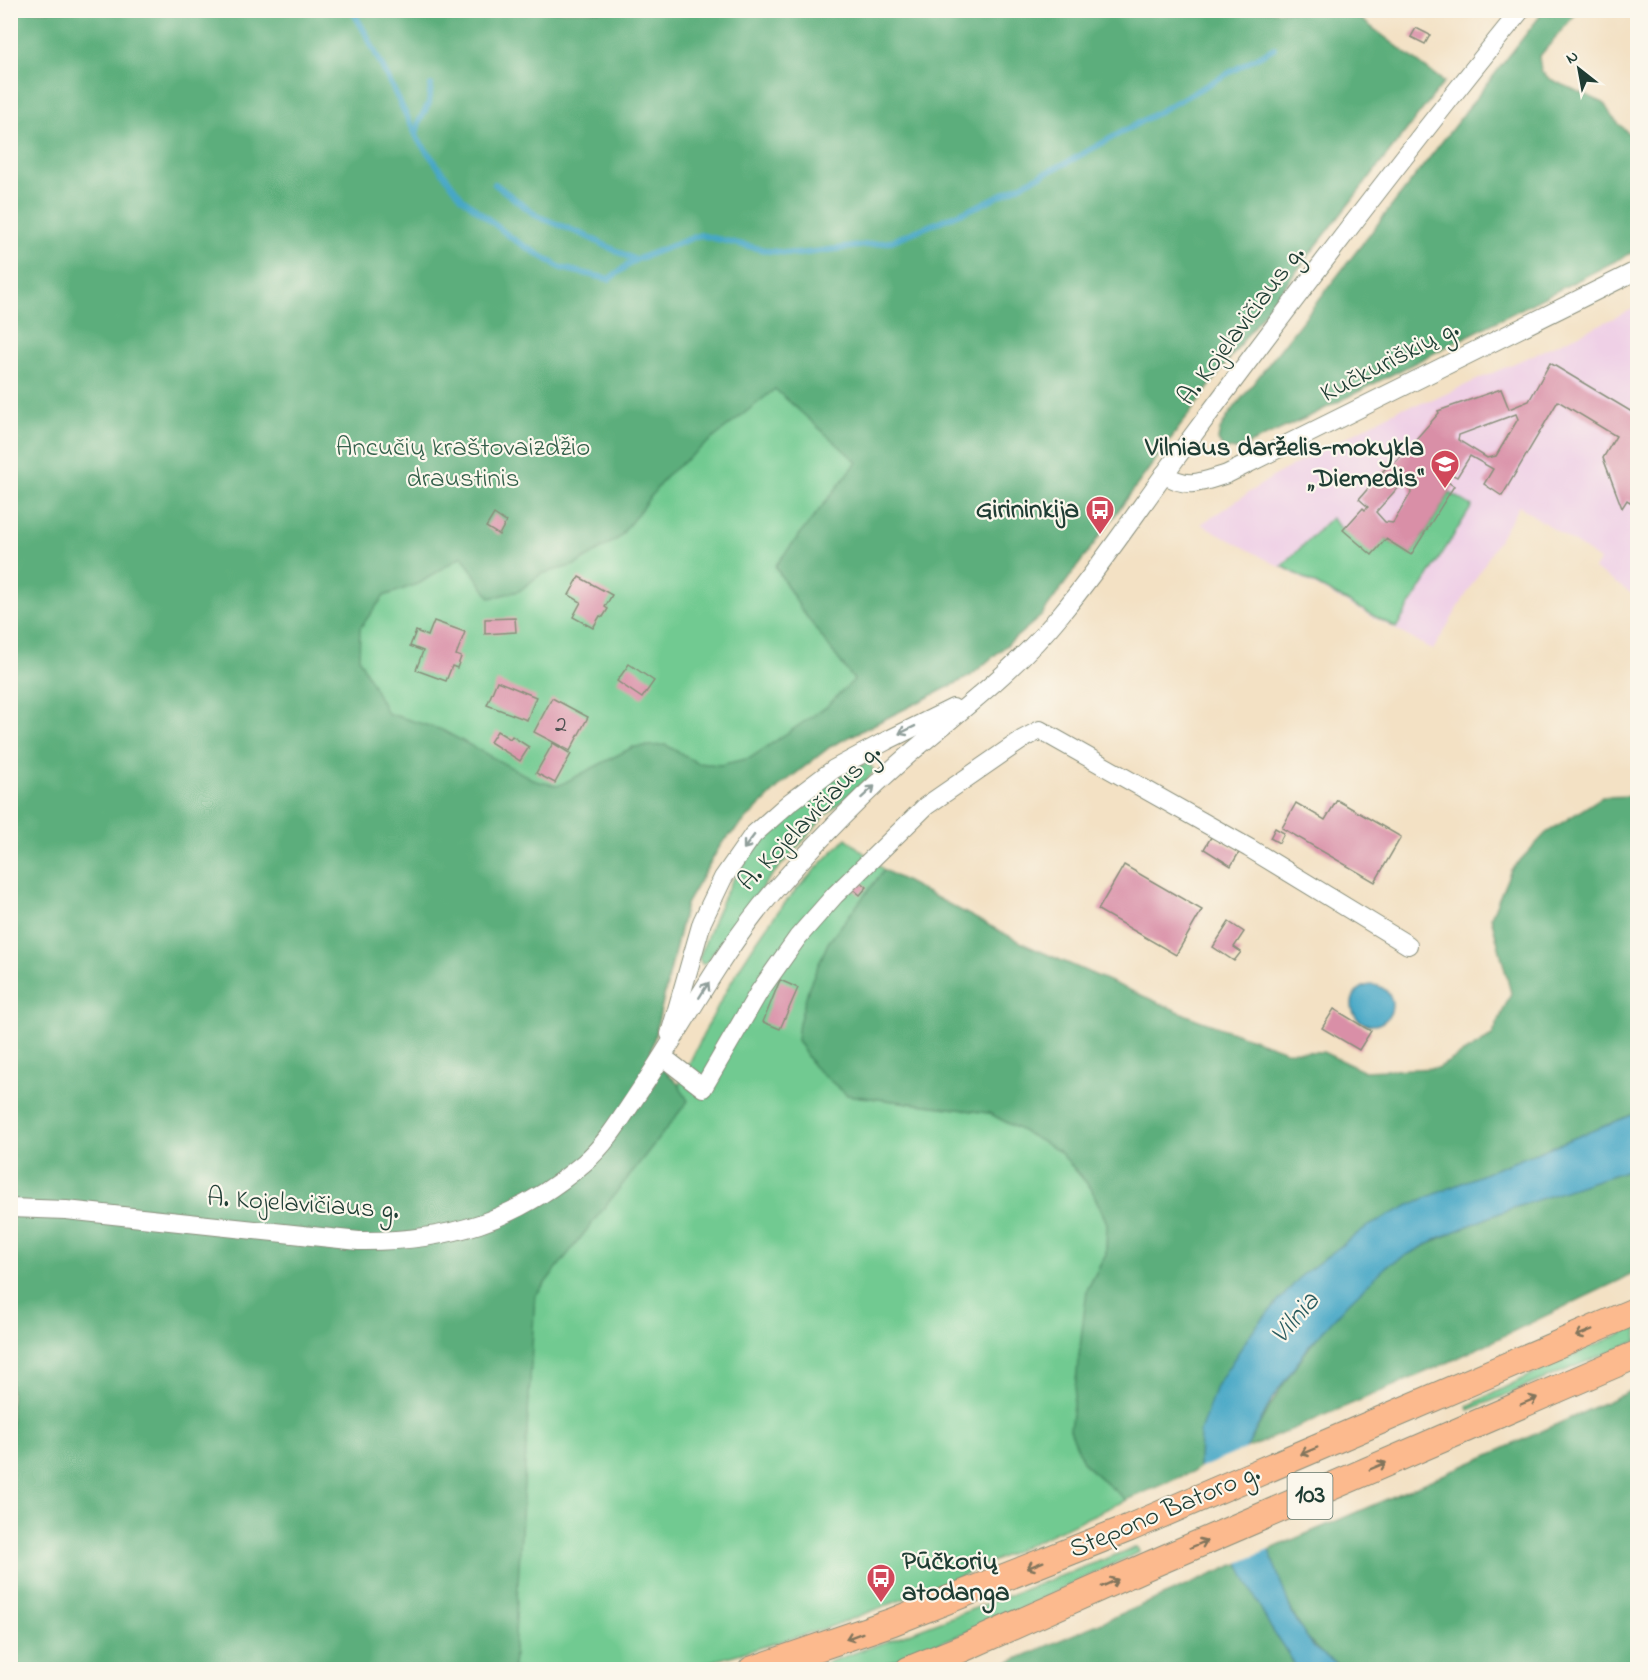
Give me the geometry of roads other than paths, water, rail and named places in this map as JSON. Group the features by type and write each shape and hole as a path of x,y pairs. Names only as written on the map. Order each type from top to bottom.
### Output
{"main road":[{"name":"Stepono Batoro g.","path":"752,1670 892,1622 1129,1528 1638,1310"},
{"name":"Stepono Batoro g.","path":"909,1670 1638,1354"}],"street":[{"name":"A. Kojelavičiaus g.","path":"10,1208 66,1210 359,1241 396,1242 458,1232 486,1223 564,1178 587,1161 610,1136 663,1057 731,947 760,907 842,816 1031,649 1063,613 1164,474 1408,153 1521,10"},
{"name":"Kučkuriškių g.","path":"1164,474 1176,482 1186,484 1227,474 1638,270"},
{"name":"A. Kojelavičiaus g.","path":"663,1057 702,922 723,878 753,835 789,803 834,769 979,696"},
{"path":"663,1057 703,1088 766,983 798,937 836,895 926,806 1023,739 1040,730 1249,848 1408,945"}],"water":[{"path":"1372,985 1380,986 1386,991 1391,997 1391,1013 1386,1019 1380,1024 1372,1025 1364,1024 1358,1019 1353,1013 1352,1005 1353,997 1358,991 1364,986"},
{"name":"Vilnia","path":"1637,1113 1637,1167 1507,1210 1441,1237 1388,1265 1349,1302 1309,1346 1272,1399 1246,1449 1246,1462 1269,1550 1293,1616 1314,1648 1338,1665 1351,1669 1298,1669 1271,1628 1249,1586 1199,1469 1200,1432 1216,1386 1253,1330 1301,1276 1365,1228 1409,1205"}],"waterway":[{"path":"352,10 419,141 462,198 513,239 561,268 609,279 635,260 700,235 769,251 799,254 889,242 978,206 1068,162 1274,48"},
{"path":"416,135 419,122 429,103 431,85"},
{"path":"495,184 537,216 584,235 635,260"}],"place":[{"name":"Vilniaus darželis-mokykla „Diemedis“","path":"1445,490"},
{"name":"Girininkija","path":"1100,536"},
{"name":"Pūčkorių atodanga","path":"881,1604"}],"park label":[{"name":"Ancučių kraštovaizdžio draustinis","path":"463,464"}]}
